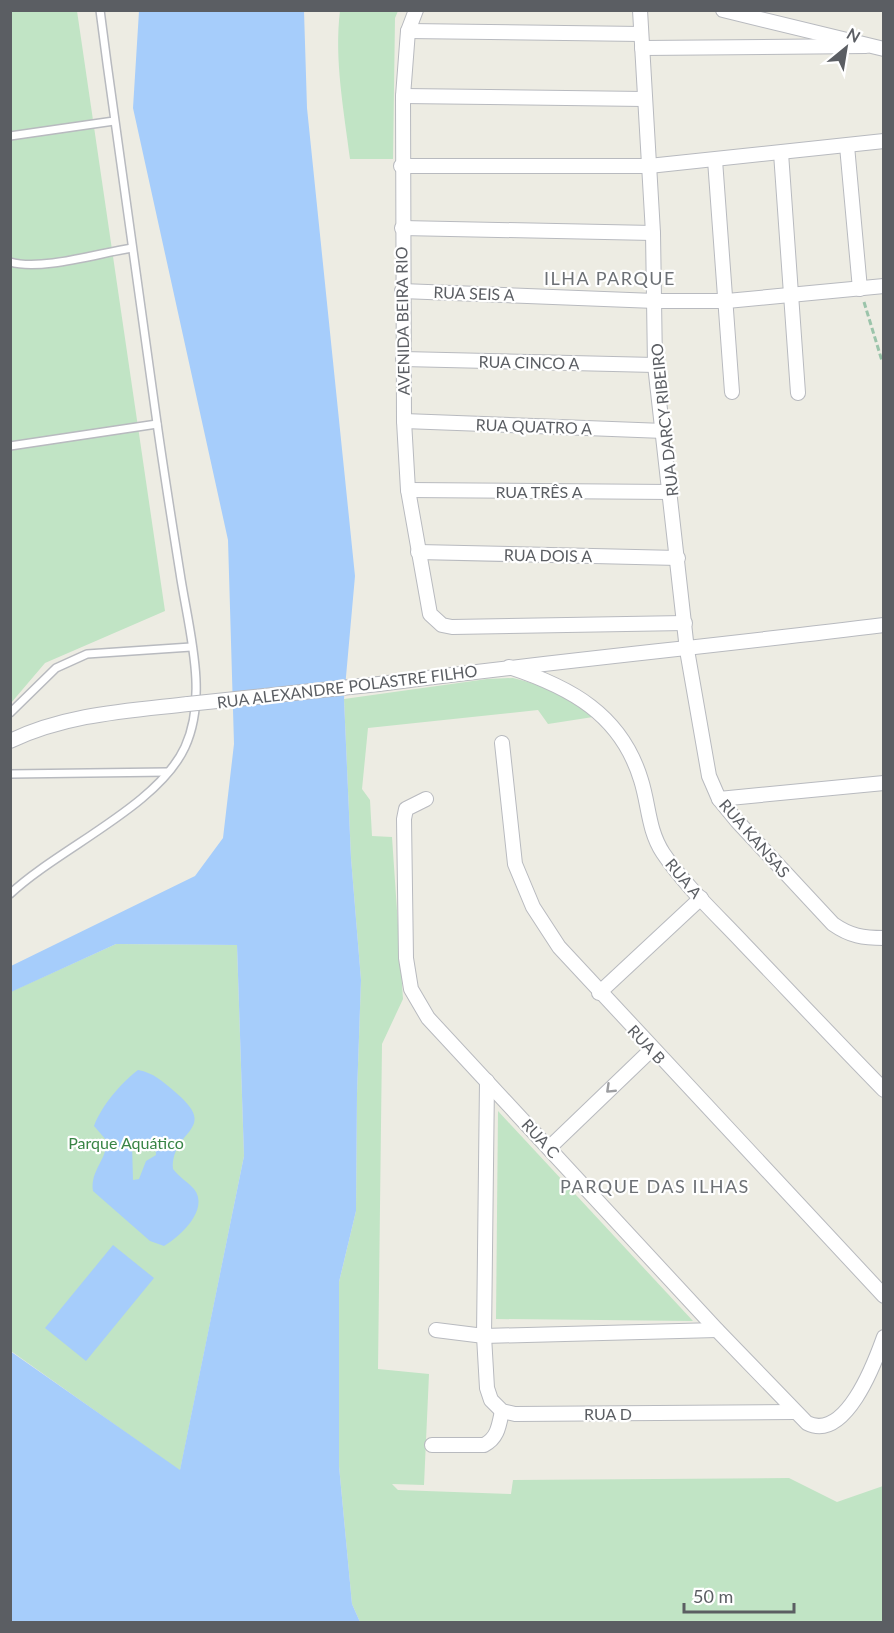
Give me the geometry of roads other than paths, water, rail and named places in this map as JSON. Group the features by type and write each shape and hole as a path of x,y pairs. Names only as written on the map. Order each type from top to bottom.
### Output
{"street":[{"name":"AVENIDA BEIRA RIO","path":"416,10 408,32 403,96 402,359 408,490 430,614 442,625 685,623"},
{"name":"RUA DARCY RIBEIRO","path":"640,10 653,232 655,365 687,650"},
{"path":"723,10 884,49"},
{"path":"408,32 641,41 866,46"},
{"path":"403,96 644,99"},
{"path":"401,166 649,166 884,141"},
{"path":"847,146 860,289"},
{"path":"781,153 798,393"},
{"path":"715,160 732,392"},
{"path":"402,228 653,232"},
{"name":"RUA SEIS A","path":"402,291 655,301 727,301 884,286"},
{"name":"RUA CINCO A","path":"402,359 655,365"},
{"name":"RUA QUATRO A","path":"404,420 664,431"},
{"name":"RUA TRÊS A","path":"408,490 671,492"},
{"name":"RUA DOIS A","path":"418,552 678,558"},
{"name":"RUA ALEXANDRE POLASTRE FILHO","path":"10,741 53,724 96,715 379,684 509,667 687,650 884,625"},
{"name":"RUA KANSAS","path":"687,650 709,776 719,799 833,924 847,934 863,938 884,938"},
{"name":"RUA A","path":"509,667 545,679 578,695 602,715 625,742 641,779 650,827 663,853 701,898 884,1090"},
{"name":"RUA B","path":"502,743 515,864 539,917 559,947 599,993 884,1296"},
{"path":"719,799 884,783"},
{"name":"RUA C","path":"426,799 410,806 404,814 405,958 411,989 428,1018 794,1412 817,1429 829,1426 863,1388 884,1337"},
{"path":"599,993 701,898"},
{"path":"550,1147 652,1049"},
{"path":"432,1445 484,1445 491,1442 496,1435 502,1411 490,1400 487,1388 484,1336 487,1081"},
{"path":"436,1330 484,1336 717,1330"},
{"name":"RUA D","path":"502,1411 515,1414 794,1412"}],"lane":[{"path":"10,894 31,874 120,814 168,772 186,746 193,723 196,685 157,424 100,10"},
{"path":"10,136 114,121"},
{"path":"10,262 19,265 47,263 132,248"},
{"path":"10,446 157,424"},
{"path":"10,713 56,668 87,654 191,647"},
{"path":"10,774 168,772"}],"water":[{"path":"139,11 304,11 307,108 355,576 344,699 351,858 361,980 356,1211 339,1282 339,1466 352,1604 360,1622 11,1622 10,1351 180,1470 244,1156 237,945 116,944 11,992 11,966 195,876 223,838 234,744 228,540 133,108"},
{"path":"138,1070 158,1078 188,1104 194,1114 191,1130 179,1145 174,1156 173,1169 194,1189 198,1197 198,1205 191,1222 178,1236 164,1246 150,1241 93,1191 94,1178 107,1141 94,1126 107,1102","holes":["155,1143 156,1155 146,1161 139,1179 133,1180 132,1144"]},
{"path":"113,1245 154,1278 86,1361 45,1328"}],"district":[{"name":"ILHA PARQUE","path":"610,278"},
{"name":"PARQUE DAS ILHAS","path":"655,1186"}],"park label":[{"name":"Parque Aquático","path":"126,1142"}]}
